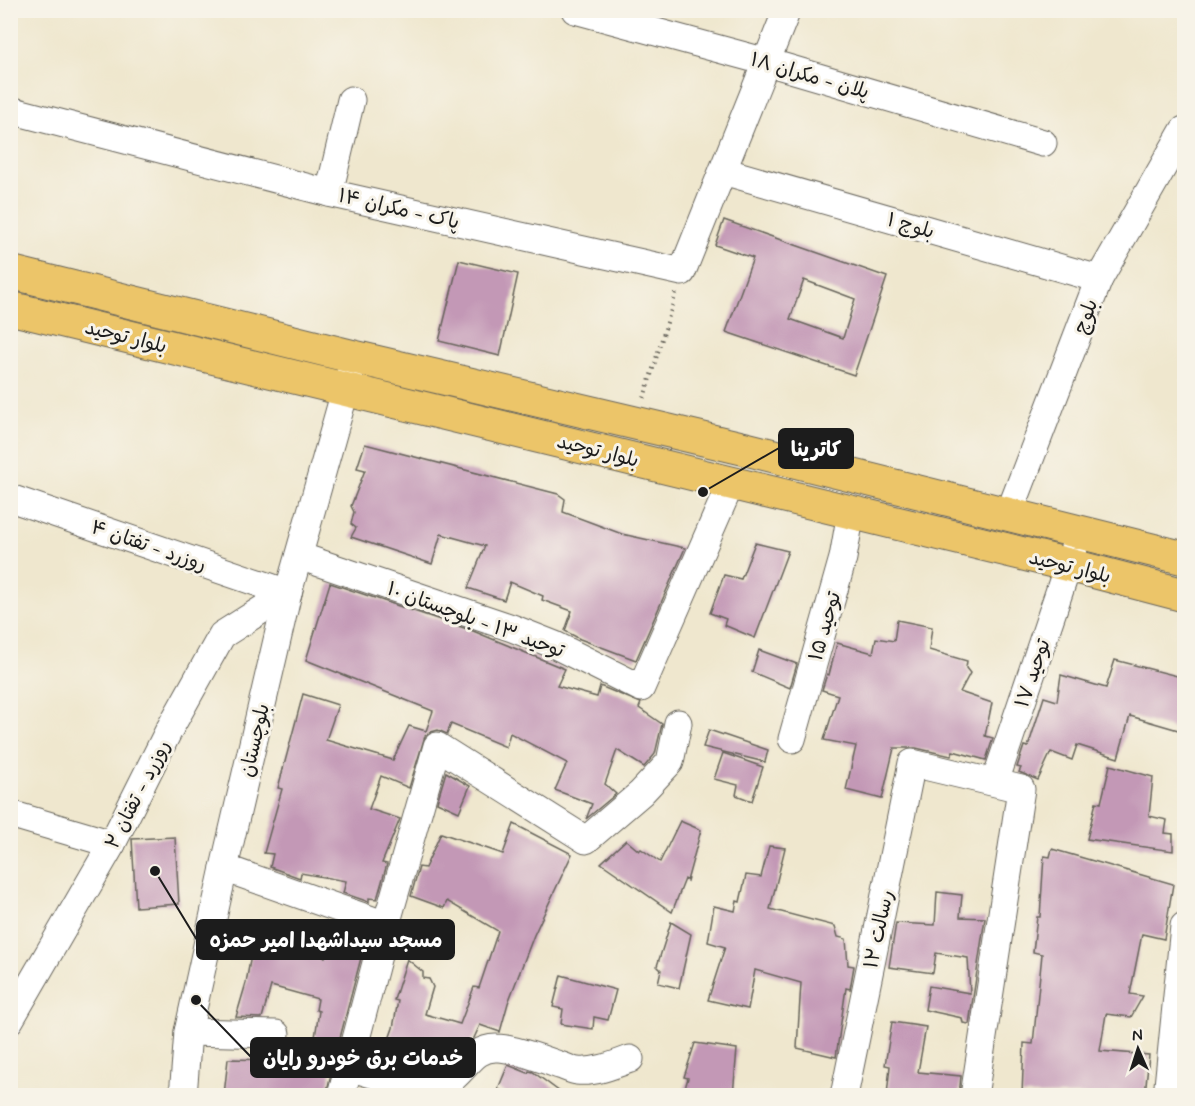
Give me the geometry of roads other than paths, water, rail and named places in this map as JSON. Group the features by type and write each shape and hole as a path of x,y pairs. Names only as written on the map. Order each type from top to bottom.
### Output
{"main road":[{"name":"بلوار توحید","path":"10,272 1185,558"},
{"name":"بلوار توحید","path":"10,308 1069,565 1185,596"}],"street":[{"name":"پلان - مکران ۱۸","path":"575,10 628,17 766,62 1043,142"},
{"path":"723,171 787,10"},
{"path":"329,193 351,100"},
{"name":"پاک - مکران ۱۴","path":"10,110 329,193 682,272 723,171"},
{"name":"بلوچ","path":"1009,514 1099,279 1177,161 1185,130"},
{"name":"بلوچ ۱","path":"723,171 1099,279"},
{"name":"بلوچستان","path":"183,1095 188,1032 224,868 288,593 354,357"},
{"name":"توحید ۱۳ - بلوچستان ۱۰","path":"299,556 512,628 555,645 641,688 731,483"},
{"name":"روزرد - تفتان ۴","path":"10,498 288,593"},
{"name":"توحید ۱۵","path":"792,739 843,558 850,512"},
{"name":"توحید ۱۷","path":"995,782 1079,532"},
{"name":"روزرد - تفتان ۲","path":"14,1006 112,844 169,730 222,635 288,593"},
{"path":"341,1095 437,746 586,840 641,793 670,762 678,723"},
{"name":"رسالت ۱۲","path":"844,1095 912,763 995,782"},
{"path":"974,1095 1022,789 995,782"},
{"path":"10,814 112,844"},
{"path":"224,868 386,925"},
{"path":"1167,1095 1185,926"},
{"path":"188,1032 276,1034"},
{"path":"348,1067 424,1087 443,1084 461,1071 473,1055 484,1049 498,1047 577,1071 608,1067 630,1059"}],"place":[{"name":"کاترینا","path":"703,492"},
{"name":"مسجد سیداشهدا امیر حمزه","path":"155,871"},
{"name":"خدمات برق خودرو رایان","path":"196,1000"}]}
